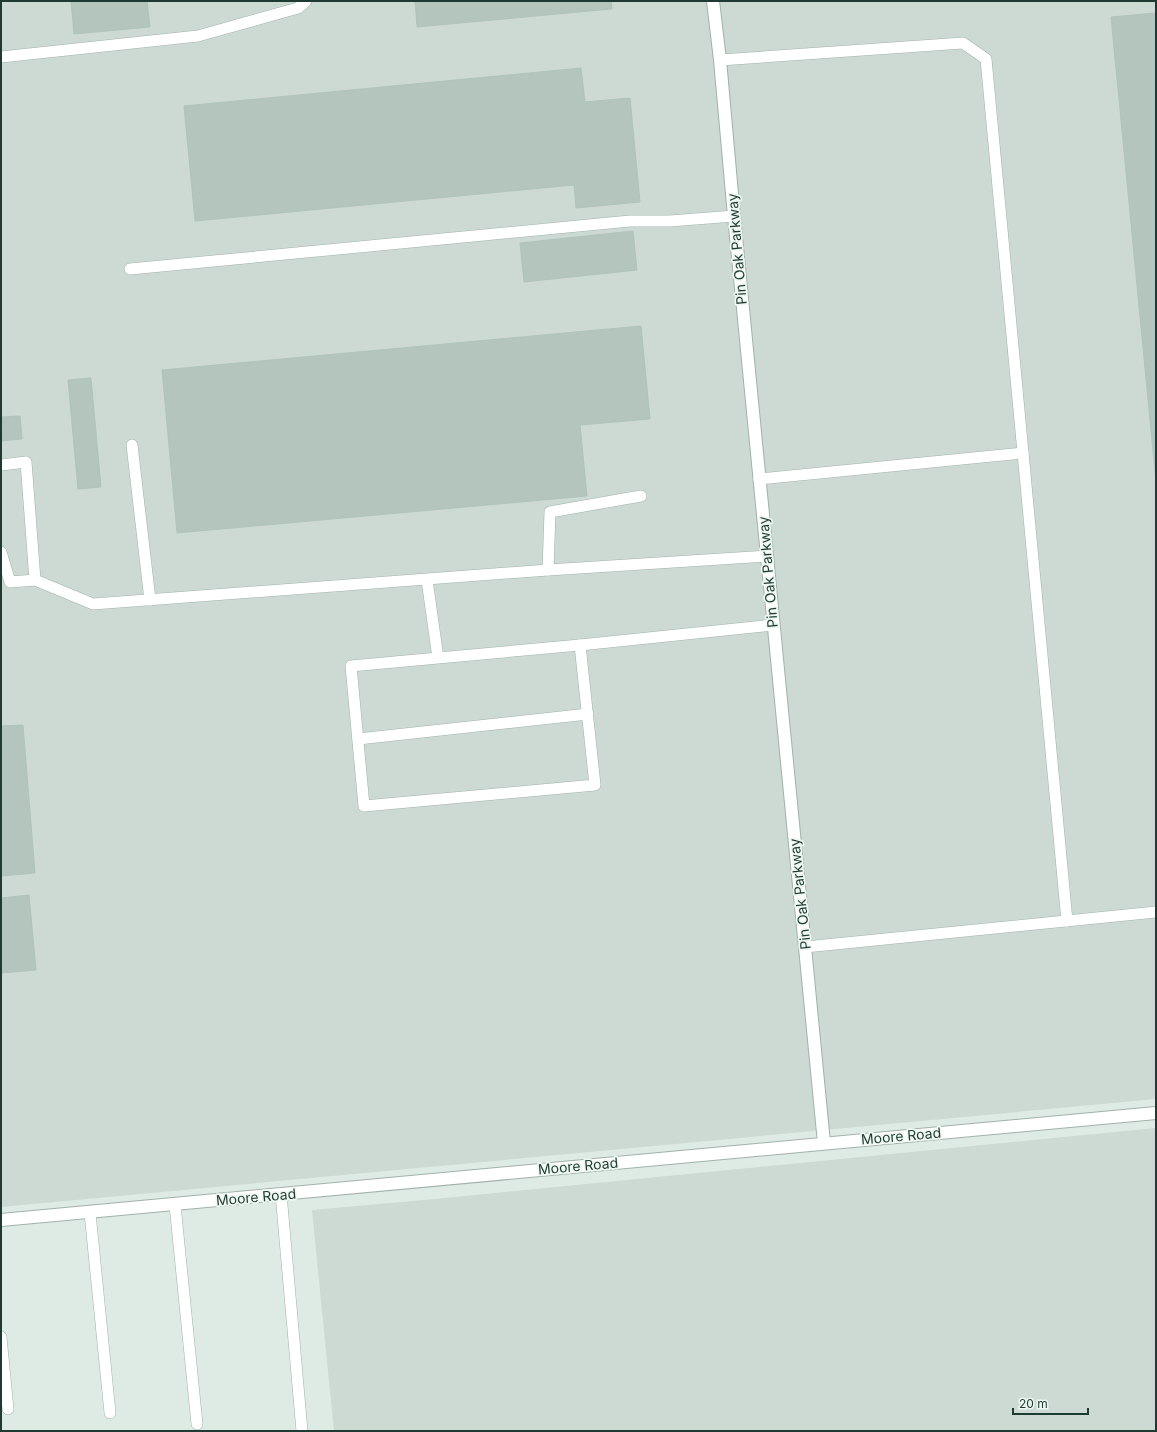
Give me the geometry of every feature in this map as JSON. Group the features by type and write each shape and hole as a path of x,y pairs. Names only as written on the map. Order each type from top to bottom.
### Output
{"street":[{"name":"Pin Oak Parkway","path":"713,1 720,60 773,625 824,1143"},
{"name":"Moore Road","path":"1,1220 1156,1113"}],"lane":[{"path":"1,57 198,36 298,8 306,1"},
{"path":"720,60 963,43 986,59 1067,921"},
{"path":"130,269 630,221 670,221 734,216"},
{"path":"132,445 150,600"},
{"path":"759,479 1023,453"},
{"path":"1,465 26,462 35,580"},
{"path":"548,570 550,512 641,496"},
{"path":"1,552 10,582 35,580 93,604 548,570 767,556"},
{"path":"427,580 438,658"},
{"path":"580,645 595,785 364,806 351,666 580,645 773,625"},
{"path":"358,738 588,714"},
{"path":"805,947 1156,912"},
{"path":"281,1194 302,1431"},
{"path":"175,1205 196,1424"},
{"path":"90,1212 110,1413"},
{"path":"1,1337 8,1409"}],"shaded area":[{"path":"1,1 1156,1 1156,1099 1,1207"},
{"path":"1156,1128 1156,1431 334,1431 312,1210"}],"building":[{"path":"71,1 147,1 150,27 74,34"},
{"path":"415,1 611,1 612,9 417,27"},
{"path":"1156,13 1156,482 1111,17"},
{"path":"581,68 585,102 630,98 640,202 576,208 574,185 195,221 184,106"},
{"path":"633,231 637,270 524,282 520,243"},
{"path":"641,326 650,419 580,425 587,496 177,533 162,370"},
{"path":"91,378 101,487 78,489 68,380"},
{"path":"20,416 22,439 1,441 1,417"},
{"path":"23,725 35,873 1,876 1,726"},
{"path":"29,895 36,970 1,973 1,898"}]}
